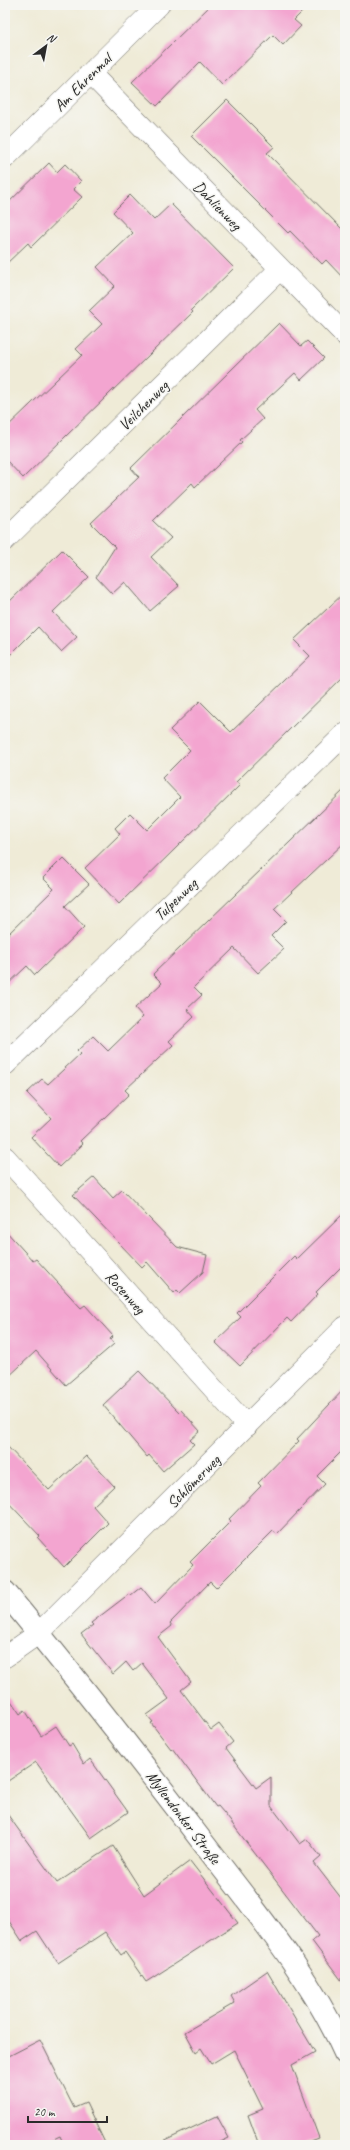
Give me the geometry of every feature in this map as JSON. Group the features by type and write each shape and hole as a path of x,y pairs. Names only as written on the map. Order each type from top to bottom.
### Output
{"street":[{"name":"Am Ehrenmal","path":"5,158 159,5"},
{"name":"Dahlienweg","path":"91,74 345,335"},
{"name":"Veilchenweg","path":"5,540 280,269"},
{"name":"Tulpenweg","path":"5,1065 345,734"},
{"name":"Rosenweg","path":"5,1157 247,1426"},
{"name":"Schlömerweg","path":"5,1656 39,1633 345,1327"},
{"name":"Myllendonker Straße","path":"5,1592 114,1726 287,1953 330,2019 345,2053"}],"building":[{"path":"211,5 309,5 294,20 301,26 283,45 273,35 222,85 200,62 157,106 132,82"},
{"path":"227,100 274,147 267,153 345,232 345,280 326,260 322,264 290,231 288,233 191,136"},
{"path":"49,163 57,172 65,164 81,181 73,189 82,197 31,247 28,243 5,265 5,206"},
{"path":"130,195 154,220 171,204 234,268 191,310 193,312 23,478 5,459 5,429 82,355 76,349 102,324 89,311 115,286 97,267 133,233 113,212"},
{"path":"279,323 301,346 307,341 324,358 301,380 295,373 255,410 263,419 240,440 242,442 195,487 192,483 153,521 171,538 151,557 179,586 150,611 125,582 112,594 96,577 115,547 91,523 139,477 131,468"},
{"path":"62,550 89,577 53,612 77,637 61,652 38,627 5,660 5,606"},
{"path":"345,592 345,675 236,782 240,785 119,904 85,868 120,834 115,828 130,813 147,830 180,797 162,778 190,750 170,730 200,701 231,732 310,656 294,640"},
{"path":"345,789 345,842 274,909 286,921 271,936 284,949 258,973 234,948 194,987 202,995 187,1009 194,1017 169,1041 173,1045 125,1090 129,1094 80,1141 83,1144 59,1167 31,1137 51,1118 27,1093 42,1079 48,1084 80,1054 77,1051 93,1036 108,1051 143,1017 135,1008 162,983 153,974"},
{"path":"63,858 89,884 65,906 84,927 35,975 27,966 5,987 5,937 54,889 43,878"},
{"path":"94,1177 113,1198 122,1190 177,1247 207,1255 203,1272 180,1293 177,1290 174,1293 147,1262 142,1267 73,1195"},
{"path":"345,1212 345,1263 316,1292 318,1294 291,1322 287,1318 240,1366 215,1342 241,1317 237,1313 294,1256 297,1259"},
{"path":"5,1230 33,1261 36,1259 81,1308 85,1305 113,1336 110,1339 114,1344 66,1385 36,1351 5,1380"},
{"path":"139,1371 179,1412 181,1410 200,1431 190,1440 194,1444 163,1471 149,1455 147,1457 103,1405"},
{"path":"345,1388 345,1448 317,1476 325,1484 277,1534 273,1531 216,1588 210,1582 170,1623 172,1626 158,1637 191,1682 181,1690 211,1730 219,1724 233,1742 226,1748 256,1788 271,1777 271,1806 300,1844 307,1839 321,1857 314,1863 345,1903 345,1985 312,1941 318,1936 224,1813 218,1806 216,1807 172,1748 171,1749 151,1723 153,1722 147,1715 169,1699 142,1663 133,1671 126,1662 113,1674 81,1634 93,1625 91,1623 129,1594 131,1595 141,1587 155,1604 193,1565 190,1562 231,1521 229,1519 261,1486 258,1483 299,1441 297,1439"},
{"path":"5,1444 49,1490 86,1456 114,1486 93,1506 108,1523 64,1567 38,1538 40,1536 5,1499"},
{"path":"5,1692 20,1714 25,1710 41,1736 56,1726 69,1746 72,1744 84,1764 90,1759 128,1812 91,1838 36,1762 5,1783"},
{"path":"5,1811 57,1883 113,1846 144,1895 190,1861 238,1923 146,1982 125,1952 121,1955 105,1932 58,1963 37,1931 22,1941 5,1915"},
{"path":"267,1971 315,2052 292,2065 319,2138 300,2145 259,2145 248,2115 263,2109 234,2050 211,2064 201,2048 196,2052 185,2032 235,2003 231,1996"},
{"path":"40,2040 74,2108 86,2103 106,2145 64,2145 60,2136 41,2145 5,2145 5,2058"},
{"path":"217,2116 229,2138 214,2145 156,2145"}]}
